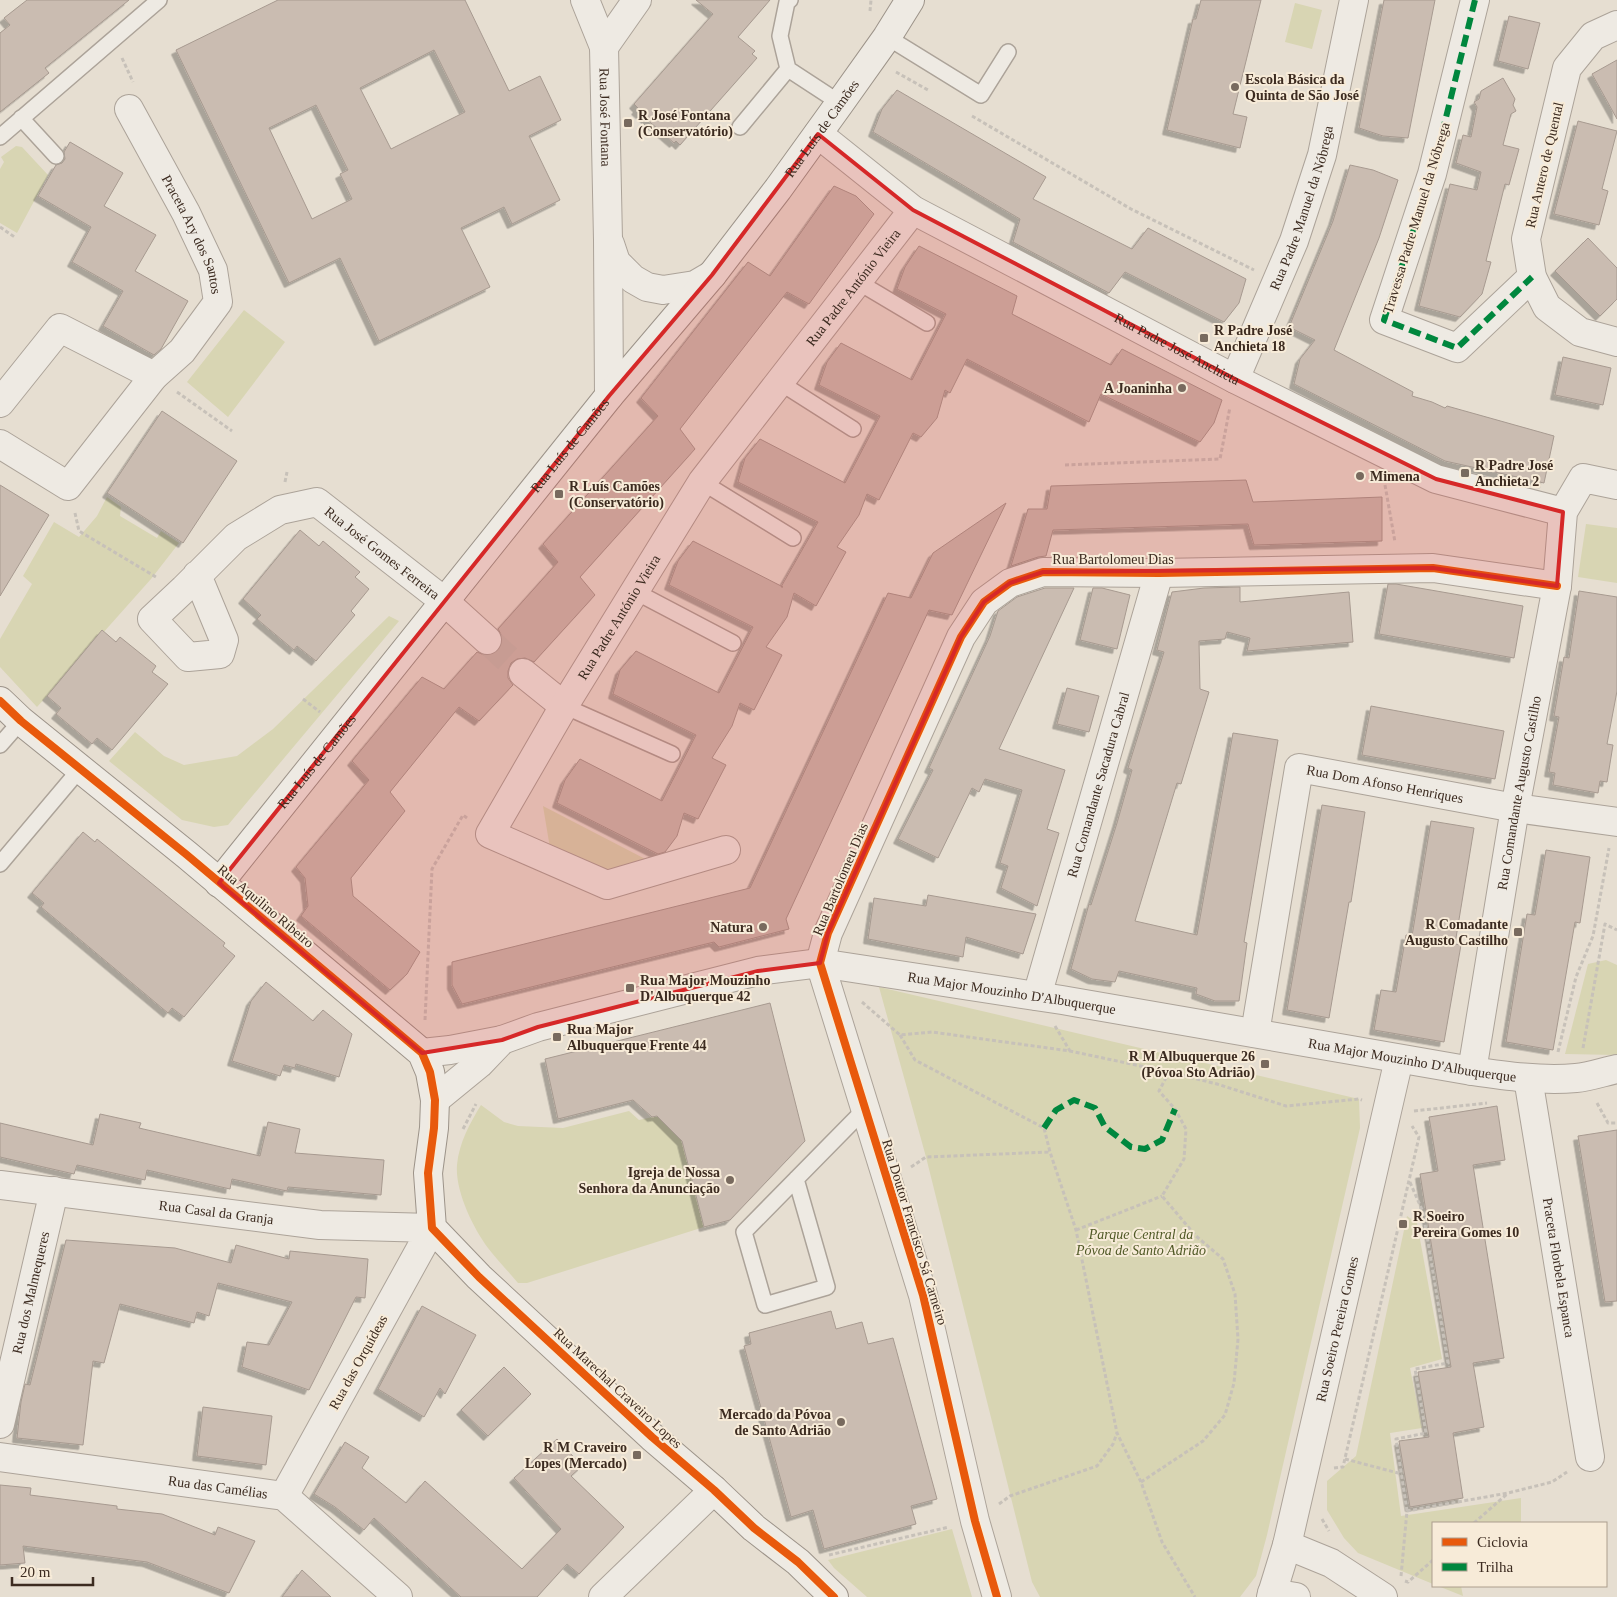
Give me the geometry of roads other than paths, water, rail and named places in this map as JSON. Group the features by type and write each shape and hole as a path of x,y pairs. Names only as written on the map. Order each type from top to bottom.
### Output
{"street":[{"name":"Rua José Fontana","path":"585,0 604,47 609,396"},
{"path":"604,47 636,0"},
{"name":"Rua Luís de Camões","path":"219,883 609,396 712,275 818,134 887,37 910,0"},
{"name":"Rua Padre Manuel da Nóbrega","path":"1235,379 1294,241 1322,155 1354,0"},
{"name":"Travessa Padre Manuel da Nóbrega","path":"1475,0 1432,174 1384,320 1457,348 1532,277"},
{"name":"Rua Antero de Quental","path":"1617,24 1593,36 1567,68 1526,239 1532,277 1547,307 1580,332 1617,342"},
{"name":"Praceta Ary dos Santos","path":"0,444 68,486 154,376 182,351 218,302 214,270 186,213 129,109"},
{"name":"Rua Padre José Anchieta","path":"818,134 913,210 1235,379 1436,479 1563,512"},
{"name":"Rua Padre António Vieira","path":"726,850 607,885 490,834 564,706 702,482 913,210"},
{"name":"Rua José Fontana","path":"608,240 616,262 633,279 647,286 663,290 687,286 712,275"},
{"path":"0,403 60,328 154,376"},
{"path":"1563,512 1583,478 1617,485"},
{"name":"Rua José Gomes Ferreira","path":"190,582 236,537 280,510 317,502 444,601 488,640"},
{"name":"Rua Comandante Augusto Castilho","path":"1472,1072 1515,808 1557,586 1563,512"},
{"name":"Rua Bartolomeu Dias","path":"820,963 828,933 961,637 984,602 1010,583 1043,572 1432,568 1557,586"},
{"name":"Rua Comandante Sacadura Cabral","path":"1036,996 1159,572"},
{"path":"523,673 564,706"},
{"name":"Rua Aquilino Ribeiro","path":"0,701 422,1053 430,1072 435,1100 434,1128 428,1173 432,1228"},
{"name":"Rua Dom Afonso Henriques","path":"1255,1033 1299,768 1515,808 1616,823"},
{"name":"Rua Major Mouzinho D'Albuquerque","path":"435,1100 479,1064 502,1040 538,1027 758,971 820,963 1036,996 1472,1072 1555,1079 1578,1078 1617,1069"},
{"name":"Rua Doutor Francisco Sá Carneiro","path":"820,963 923,1295 975,1521 997,1597"},
{"path":"422,1053 450,1050 502,1040"},
{"name":"Rua Soeiro Pereira Gomes","path":"1280,1596 1287,1544 1302,1476 1394,1111 1398,1059"},
{"name":"Praceta Florbela Espanca","path":"1528,1078 1590,1457"},
{"name":"Rua Casal da Granja","path":"0,1185 320,1225 432,1228"},
{"name":"Rua dos Malmequeres","path":"0,1424 54,1191"},
{"name":"Rua Marechal Craveiro Lopes","path":"432,1228 518,1314 754,1528 798,1562 834,1597"},
{"name":"Rua das Orquídeas","path":"284,1496 432,1228"},
{"name":"Rua das Camélias","path":"0,1457 284,1496 398,1597"},
{"path":"603,1597 714,1490"},
{"path":"1287,1544 1331,1563 1381,1597"}],"lane":[{"path":"0,136 159,0"},
{"path":"790,0 780,36 788,69 840,103"},
{"path":"887,37 981,95 1008,52"},
{"path":"740,127 788,69"},
{"path":"21,118 56,156"},
{"path":"858,282 927,322"},
{"path":"779,382 852,430"},
{"path":"702,482 793,538"},
{"path":"634,590 733,643"},
{"path":"564,706 672,754"},
{"path":"0,745 21,720"},
{"path":"0,864 80,768"},
{"path":"796,1179 827,1287 765,1305 744,1232 796,1179 865,1109"}],"tunnel":[{"path":"487,640 523,673"}],"place":[{"name":"Escola Básica da Quinta de São José","path":"1235,87"},
{"name":"R José Fontana (Conservatório)","path":"628,123"},
{"name":"R Padre José Anchieta 18","path":"1204,338"},
{"name":"A Joaninha","path":"1182,388"},
{"name":"R Padre José Anchieta 2","path":"1465,473"},
{"name":"Mimena","path":"1360,476"},
{"name":"R Luís Camões (Conservatório)","path":"559,494"},
{"name":"Natura","path":"763,927"},
{"name":"R Comadante Augusto Castilho","path":"1518,932"},
{"name":"Rua Major Mouzinho D'Albuquerque 42","path":"630,988"},
{"name":"Rua Major Albuquerque Frente 44","path":"557,1037"},
{"name":"R M Albuquerque 26 (Póvoa Sto Adrião)","path":"1265,1064"},
{"name":"Igreja de Nossa Senhora da Anunciação","path":"730,1180"},
{"name":"R Soeiro Pereira Gomes 10","path":"1403,1224"},
{"name":"Mercado da Póvoa de Santo Adrião","path":"841,1422"},
{"name":"R M Craveiro Lopes (Mercado)","path":"637,1455"}],"park label":[{"name":"Parque Central da Póvoa de Santo Adrião","path":"1141,1242"}]}
